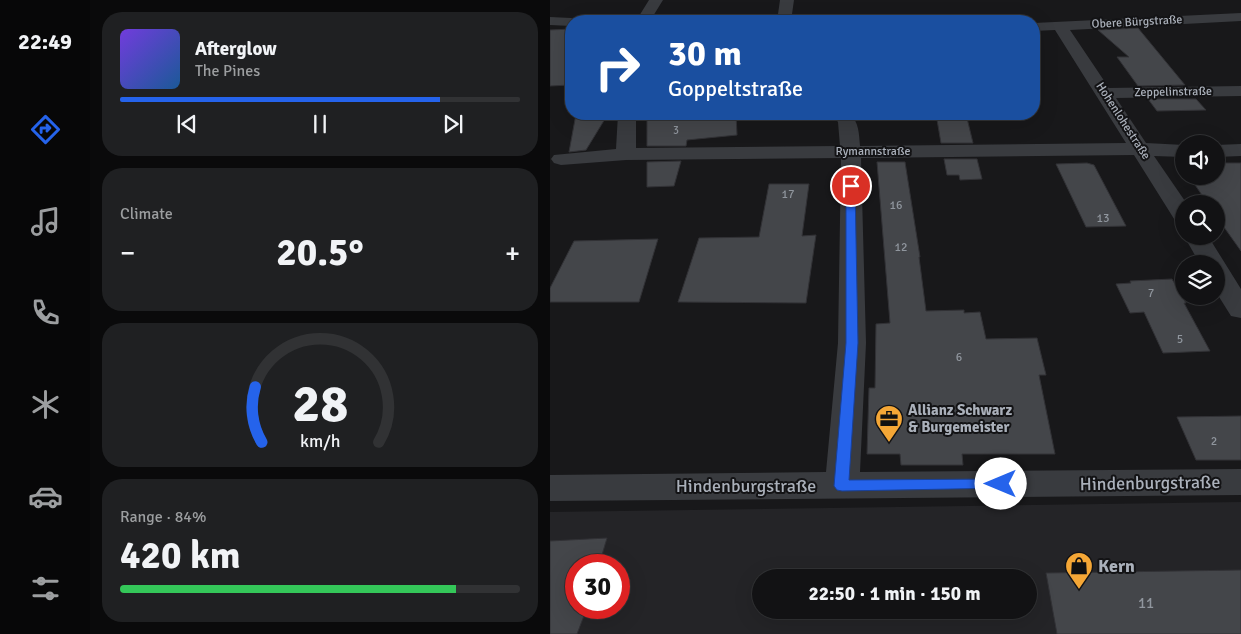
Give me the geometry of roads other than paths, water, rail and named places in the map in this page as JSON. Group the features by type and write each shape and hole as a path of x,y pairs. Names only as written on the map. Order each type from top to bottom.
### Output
{"street":[{"path":"647,15 656,0"},
{"path":"785,15 787,0"},
{"path":"1188,6 1197,19"},
{"name":"Obere Bürgstraße","path":"1040,27 1241,17"},
{"path":"550,21 565,22"},
{"name":"Hohenlohestraße","path":"1060,26 1175,203"},
{"name":"Zeppelinstraße","path":"1104,93 1241,91"},
{"path":"626,154 627,120"},
{"path":"842,486 852,343 851,151 846,120"},
{"path":"1225,151 1241,150"},
{"name":"Rymannstraße","path":"561,159 626,154 851,151 1175,151"},
{"path":"1225,284 1241,310"},
{"name":"Hindenburgstraße","path":"550,488 1241,482"}],"place":[{"name":"Allianz Schwarz & Burgemeister","path":"889,443"},
{"name":"Kern","path":"1079,590"}]}
